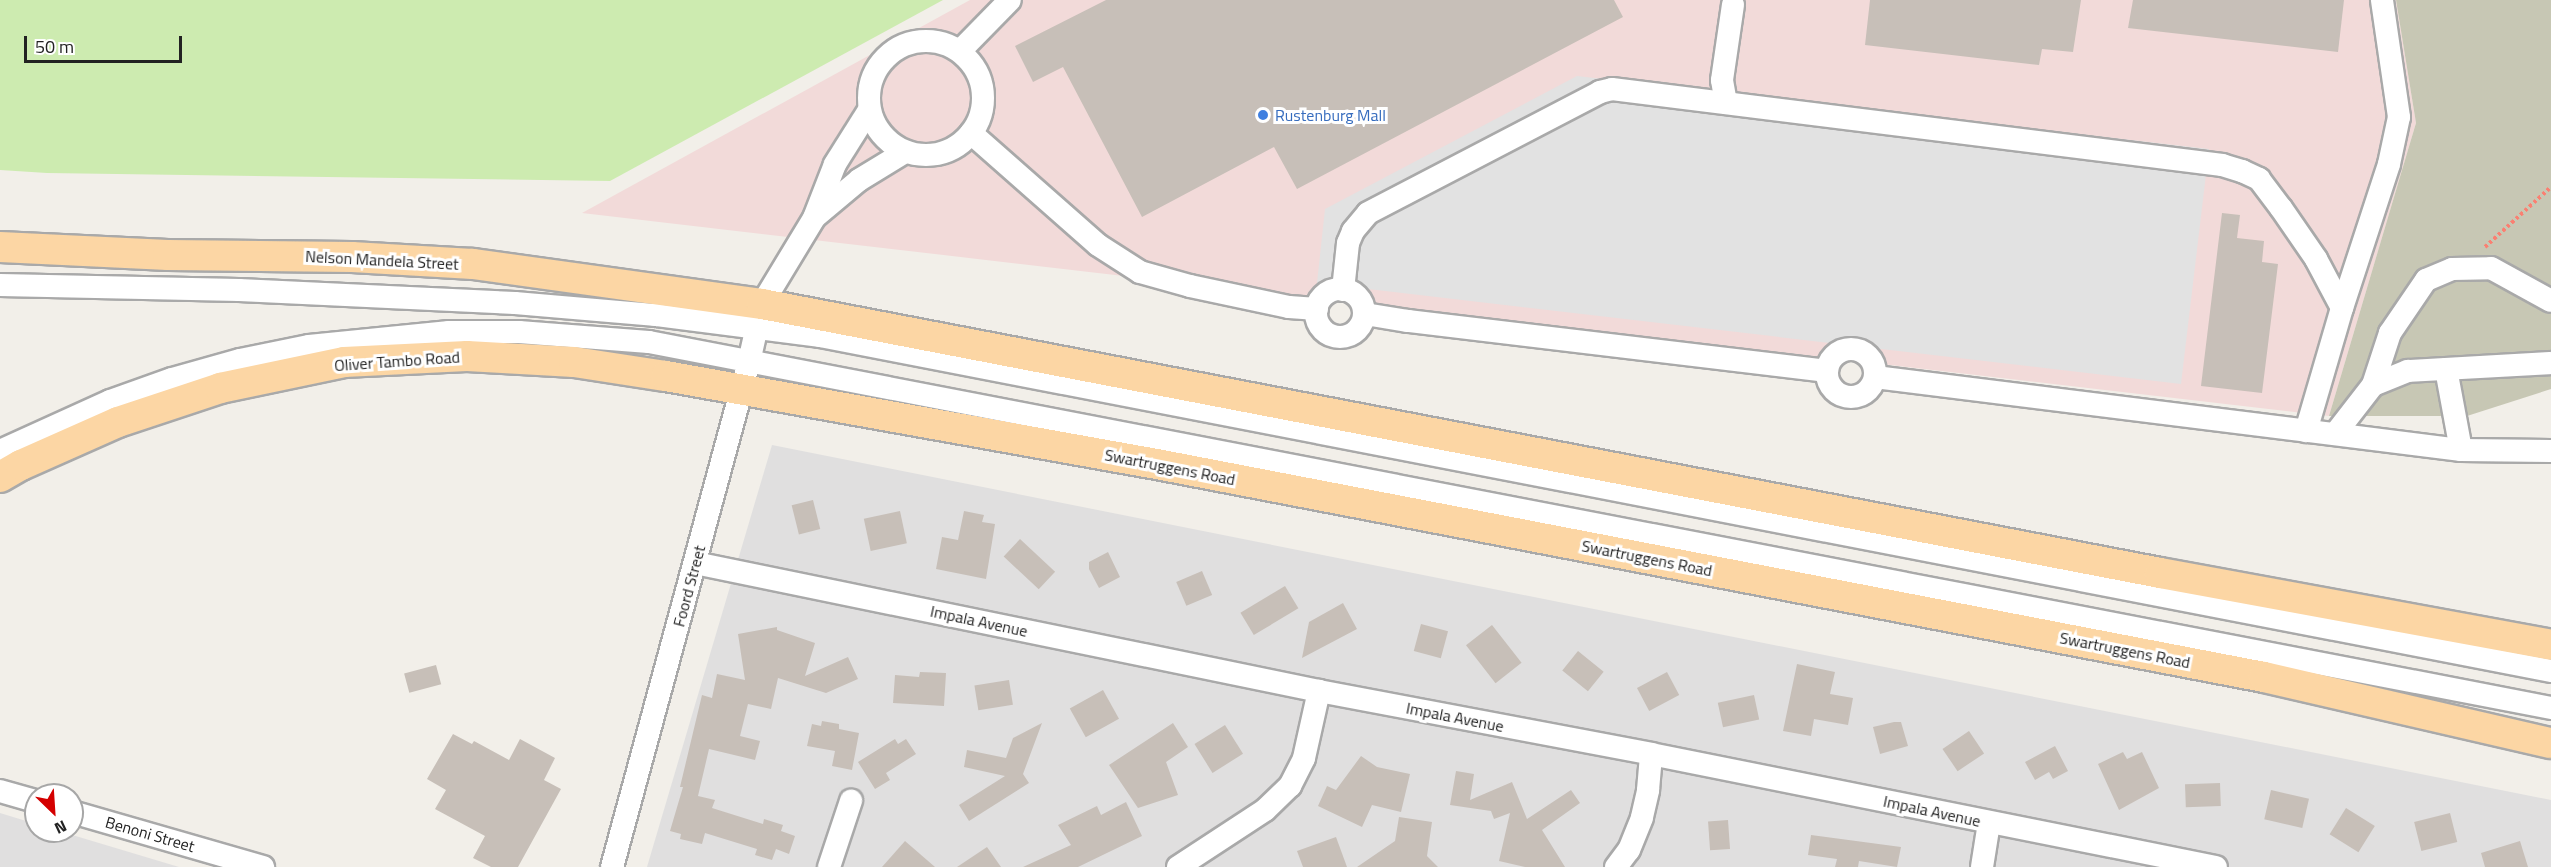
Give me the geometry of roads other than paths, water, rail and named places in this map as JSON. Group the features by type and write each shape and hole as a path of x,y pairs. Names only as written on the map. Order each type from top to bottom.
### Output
{"main road":[{"name":"Nelson Mandela Street","path":"0,247 168,255 352,257 473,264 759,316"},
{"path":"759,316 2551,645"},
{"name":"Oliver Tambo Road","path":"0,477 21,465 118,422 220,388 344,362 467,356 574,362 740,390"},
{"name":"Swartruggens Road","path":"740,390 1162,465 2264,677 2551,743"}],"street":[{"path":"960,51 1010,0"},
{"path":"2306,431 2342,308 2390,164 2399,117 2382,0"},
{"path":"1726,103 1722,80 1733,5"},
{"path":"922,40 942,42 960,51 973,64 981,81 982,108 971,133 958,146 941,153 923,156 905,152 883,136 869,110 868,90 874,72 886,56 903,45 922,40"},
{"path":"1343,290 1348,243 1353,231 1368,213 1600,92 1612,89 2222,165 2242,171 2259,179 2281,208 2316,259 2342,308"},
{"path":"814,218 835,164 869,110"},
{"path":"971,133 1098,245 1140,272 1190,286 1289,307 1317,309"},
{"path":"814,218 859,180 905,152"},
{"name":"Foord Street","path":"612,867 749,362 759,316 814,218"},
{"path":"2335,434 2373,385 2390,333 2426,280 2452,269 2491,268 2551,301"},
{"path":"0,285 238,290 515,303 656,315 759,316 820,336 2551,670"},
{"path":"1343,290 1354,293 1360,298 1365,314 1363,322 1353,334 1338,337 1324,331 1319,324 1317,309 1324,296 1330,291 1343,290"},
{"path":"1365,314 1827,371"},
{"path":"0,451 110,401 240,360 309,346 449,332 519,332 649,342 2551,708"},
{"path":"1857,349 1870,358 1874,365 1875,377 1864,394 1849,397 1835,390 1830,384 1827,371 1835,355 1842,351 1857,349"},
{"path":"2373,385 2408,371 2551,363"},
{"path":"2446,369 2461,450"},
{"path":"1875,377 2461,450 2551,451"},
{"name":"Impala Avenue","path":"695,563 1319,691 1651,754 2216,867"},
{"path":"1178,867 1265,810 1290,786 1304,758 1319,691"},
{"path":"1616,867 1629,850 1642,817 1648,790 1651,754"},
{"path":"0,791 24,798"},
{"path":"829,867 850,801"},
{"name":"Benoni Street","path":"84,815 263,867"},
{"path":"1983,867 1989,823"}],"place":[{"name":"Rustenburg Mall","path":"1263,115"}]}
